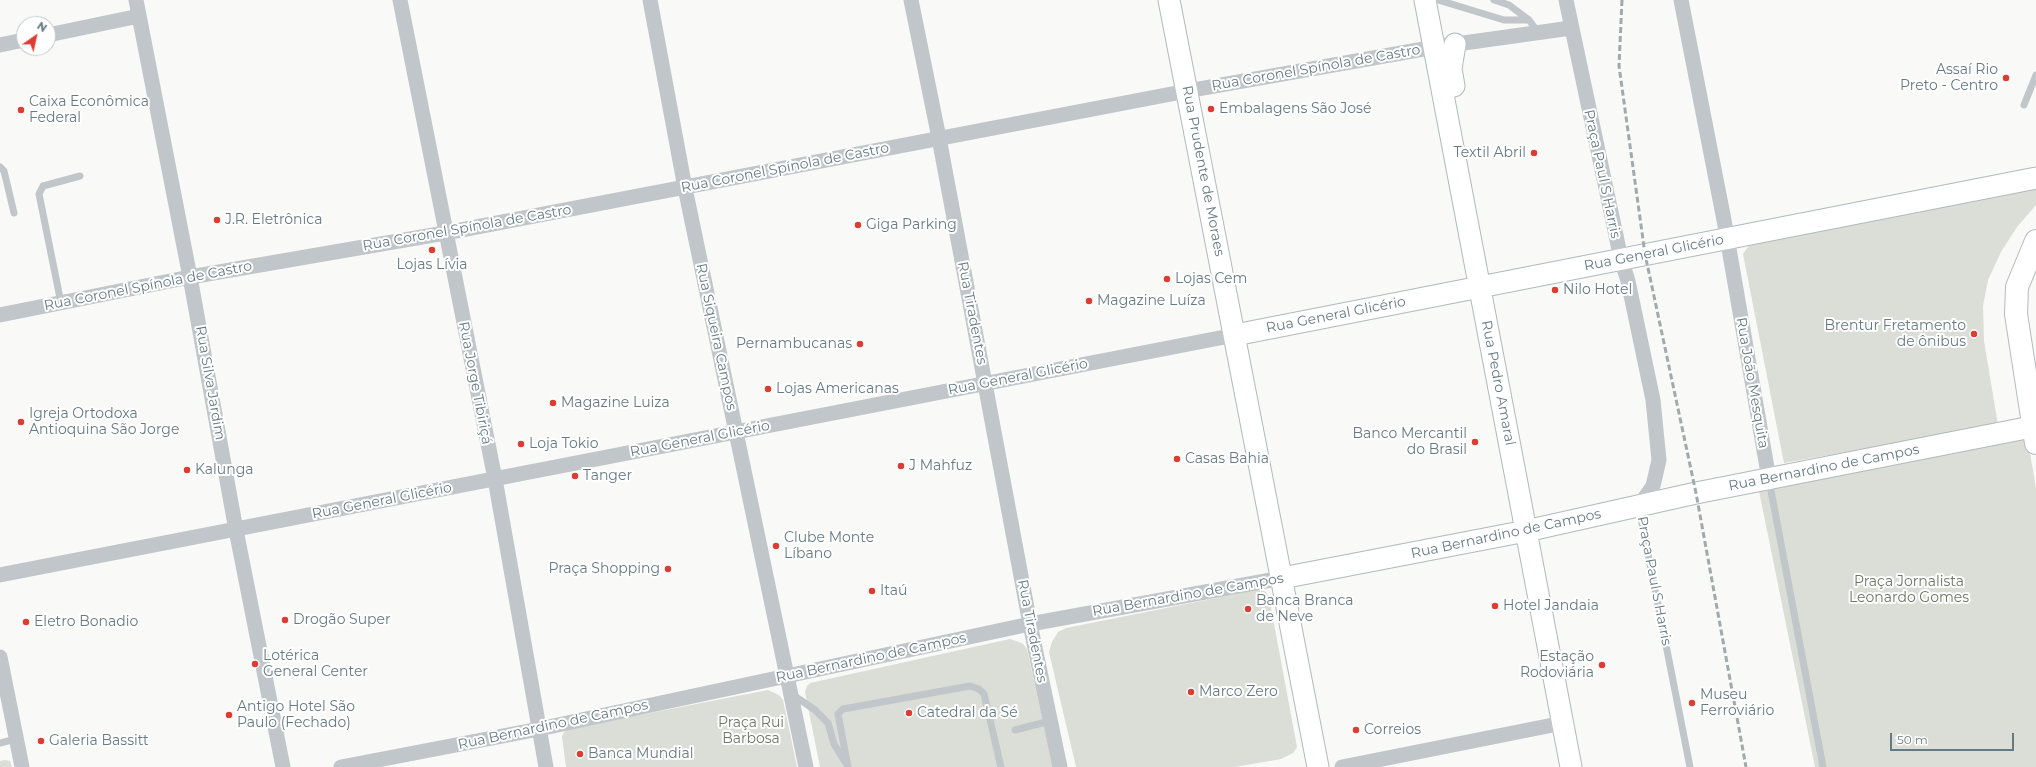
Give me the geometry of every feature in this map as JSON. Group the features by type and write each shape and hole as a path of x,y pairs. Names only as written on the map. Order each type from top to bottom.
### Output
{"main road":[{"path":"2035,432 2016,314 2018,287 2036,242"}],"street":[{"name":"Rua Silva Jardim","path":"136,0 190,277 236,530 283,767"},
{"name":"Rua Jorge Tibiriçá","path":"400,0 495,479 546,767"},
{"name":"Rua Siqueira Campos","path":"650,0 685,188 806,767"},
{"name":"Rua Tiradentes","path":"911,0 939,138 1030,624 1060,767"},
{"name":"Rua Prudente de Moraes","path":"1169,0 1318,767"},
{"name":"Rua Pedro Amaral","path":"1425,0 1445,45 1457,168 1571,767"},
{"name":"Praça Paul S Harris","path":"1566,0 1620,259 1628,281 1653,400 1659,460 1653,486 1639,506"},
{"name":"Rua João Mesquita","path":"1681,0 1726,229 1768,479"},
{"path":"56,33 139,16"},
{"name":"Rua Coronel Spínola de Castro","path":"0,315 190,277 445,233 685,188 1187,91 1445,45 1539,34 1571,28"},
{"path":"0,45 16,42"},
{"name":"Rua General Glicério","path":"0,575 1620,259 1726,229 2036,178"},
{"name":"Rua Bernardino de Campos","path":"341,767 788,683 1030,624 1282,578 1526,531 1768,479 2035,432"},
{"path":"0,657 22,767"},
{"path":"1342,767 1563,723"}],"lane":[{"path":"1438,0 1504,20 1529,20"},
{"path":"1494,0 1509,5 1529,20 1539,34"},
{"path":"2024,105 2036,75"},
{"path":"0,167 4,171 14,213"},
{"path":"61,303 39,190 43,186 80,176"},
{"name":"Rua João Mesquita","path":"1768,479 1823,767"},
{"name":"Praça Paul S Harris","path":"1639,506 1690,767"},
{"path":"788,683 798,700 815,710 828,723 834,744 847,767"},
{"path":"847,767 838,714 843,708 970,686 979,689 984,694 1001,767"},
{"path":"1014,730 1050,721"},
{"path":"0,743 16,739"}],"green space":[{"path":"2036,186 2036,205 2017,227 2001,252 1988,280 1983,306 1984,341 1998,425 1784,463 1743,254 1750,244"},
{"name":"Praça Jornalista Leonardo Gomes","path":"2027,436 2036,488 2036,767 1815,767 1759,491"},
{"path":"1261,589 1266,592 1269,597 1297,747 1293,753 1281,759 1235,767 1076,767 1049,652 1052,642 1058,632 1066,628"},
{"name":"Catedral da Sé","path":"1010,639 1022,643 1027,649 1053,767 820,767 805,692 810,683"},
{"name":"Praça Rui Barbosa","path":"768,690 779,695 783,700 797,767 566,767 562,737 564,732 568,729"},
{"path":"0,761 10,761 12,767 0,767"}],"railway":[{"path":"1622,0 1619,66 1645,254 1696,493 1746,767"}],"place":[{"name":"Assaí Rio Preto - Centro","path":"2006,78"},
{"name":"Embalagens São José","path":"1211,109"},
{"name":"Caixa Econômica Federal","path":"21,110"},
{"name":"Textil Abril","path":"1534,153"},
{"name":"J.R. Eletrônica","path":"217,220"},
{"name":"Giga Parking","path":"858,225"},
{"name":"Lojas Lívia","path":"432,250"},
{"name":"Lojas Cem","path":"1167,279"},
{"name":"Nilo Hotel","path":"1555,290"},
{"name":"Magazine Luíza","path":"1089,301"},
{"name":"Brentur Fretamento de ônibus","path":"1974,334"},
{"name":"Pernambucanas","path":"860,344"},
{"name":"Lojas Americanas","path":"768,389"},
{"name":"Magazine Luiza","path":"553,403"},
{"name":"Igreja Ortodoxa Antioquina São Jorge","path":"21,422"},
{"name":"Banco Mercantil do Brasil","path":"1475,442"},
{"name":"Loja Tokio","path":"521,444"},
{"name":"Casas Bahia","path":"1177,459"},
{"name":"J Mahfuz","path":"901,466"},
{"name":"Kalunga","path":"187,470"},
{"name":"Tanger","path":"575,476"},
{"name":"Clube Monte Líbano","path":"776,546"},
{"name":"Praça Shopping","path":"668,569"},
{"name":"Itaú","path":"872,591"},
{"name":"Hotel Jandaia","path":"1495,606"},
{"name":"Banca Branca de Neve","path":"1248,609"},
{"name":"Drogão Super","path":"285,620"},
{"name":"Eletro Bonadio","path":"26,622"},
{"name":"Lotérica General Center","path":"255,664"},
{"name":"Estação Rodoviária","path":"1602,665"},
{"name":"Marco Zero","path":"1191,692"},
{"name":"Museu Ferroviário","path":"1692,703"},
{"name":"Catedral da Sé","path":"909,713"},
{"name":"Antigo Hotel São Paulo (Fechado)","path":"229,715"},
{"name":"Correios","path":"1356,730"},
{"name":"Galeria Bassitt","path":"41,741"},
{"name":"Banca Mundial","path":"580,754"}]}
